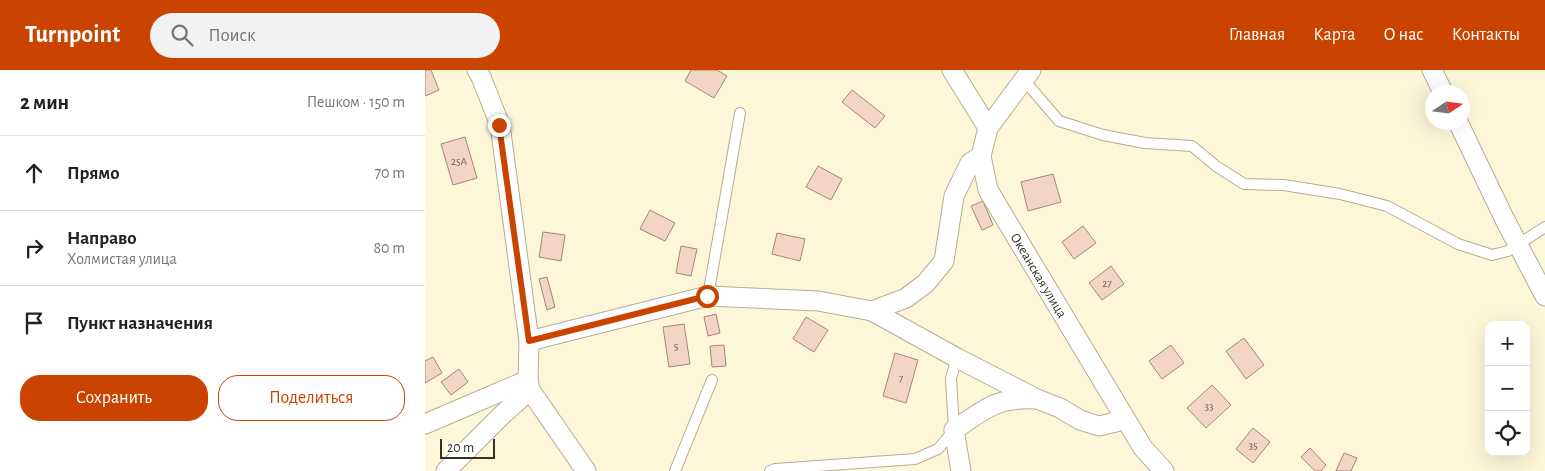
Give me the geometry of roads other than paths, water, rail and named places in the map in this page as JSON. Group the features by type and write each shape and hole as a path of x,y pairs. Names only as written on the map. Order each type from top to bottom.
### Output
{"street":[{"path":"477,70 499,125 529,341 529,385 586,471"},
{"path":"952,70 988,128 1027,75"},
{"path":"1432,70 1440,85"},
{"name":"Океанская улица","path":"988,128 981,156 988,190 1143,448 1164,471"},
{"path":"1461,130 1545,296"},
{"path":"872,311 906,298 926,283 944,261 954,196 970,163 981,156"},
{"path":"529,341 707,296 819,301 872,311 957,358 1037,399 1060,408 1080,420 1099,426 1116,422 1124,417"},
{"path":"425,424 529,385"},
{"path":"446,471 503,415 529,385"},
{"path":"961,471 955,430 992,404 1017,398 1037,399"}],"lane":[{"path":"1027,75 1059,121 1103,135 1145,144 1192,146 1216,166 1244,184 1284,185 1340,194 1387,206 1458,244 1492,255 1507,251 1545,227"},
{"path":"707,296 740,113"},
{"path":"771,471 915,460 938,449 955,430 951,378 957,358"},
{"path":"675,471 712,380"}]}
